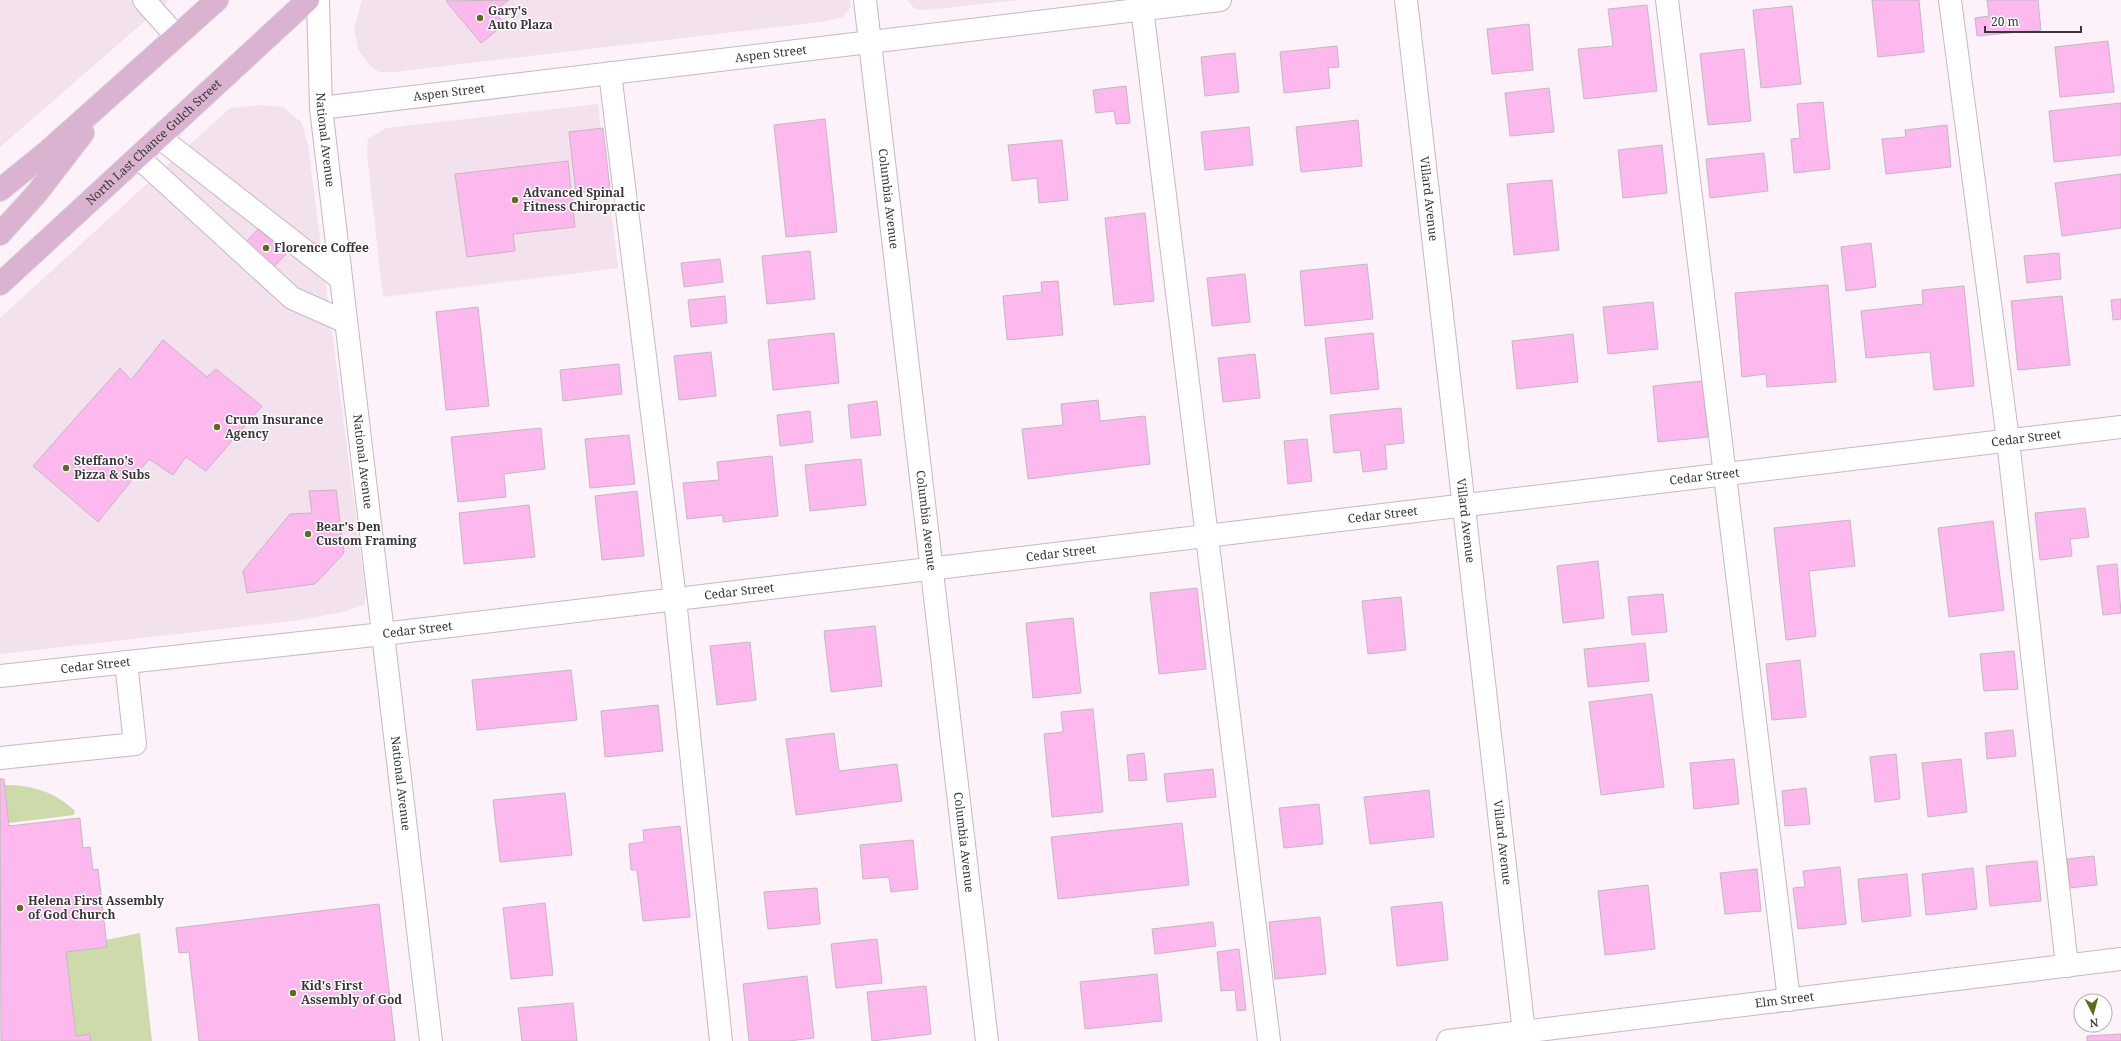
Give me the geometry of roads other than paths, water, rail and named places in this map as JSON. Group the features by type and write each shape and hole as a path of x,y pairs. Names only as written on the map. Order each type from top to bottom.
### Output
{"main road":[{"path":"0,190 48,151 217,0"},
{"name":"North Last Chance Gulch Street","path":"0,284 308,0"},
{"path":"0,234 36,193 118,88"}],"street":[{"path":"144,0 176,36"},
{"name":"National Avenue","path":"318,0 321,108 431,1041"},
{"name":"Columbia Avenue","path":"865,0 987,1041"},
{"name":"Aspen Street","path":"321,108 869,42 1141,5 1220,0"},
{"name":"Villard Avenue","path":"1406,0 1462,505 1524,1037"},
{"path":"1667,0 1790,1000"},
{"path":"1950,0 2008,440 2067,966"},
{"path":"1141,5 1268,1041"},
{"path":"610,73 675,599 721,1041"},
{"path":"159,137 341,280"},
{"path":"138,157 292,298 346,322"},
{"name":"Cedar Street","path":"0,676 383,634 2121,427"},
{"path":"0,758 135,744 126,662"},
{"name":"Elm Street","path":"1448,1041 1524,1037 1790,1000 2121,959"}],"place":[{"name":"Gary's Auto Plaza","path":"480,18"},
{"name":"Advanced Spinal Fitness Chiropractic","path":"515,200"},
{"name":"Florence Coffee","path":"266,248"},
{"name":"Crum Insurance Agency","path":"217,427"},
{"name":"Steffano's Pizza & Subs","path":"66,468"},
{"name":"Bear's Den Custom Framing","path":"308,534"},
{"name":"Helena First Assembly of God Church","path":"20,908"},
{"name":"Kid's First Assembly of God","path":"293,993"}]}
